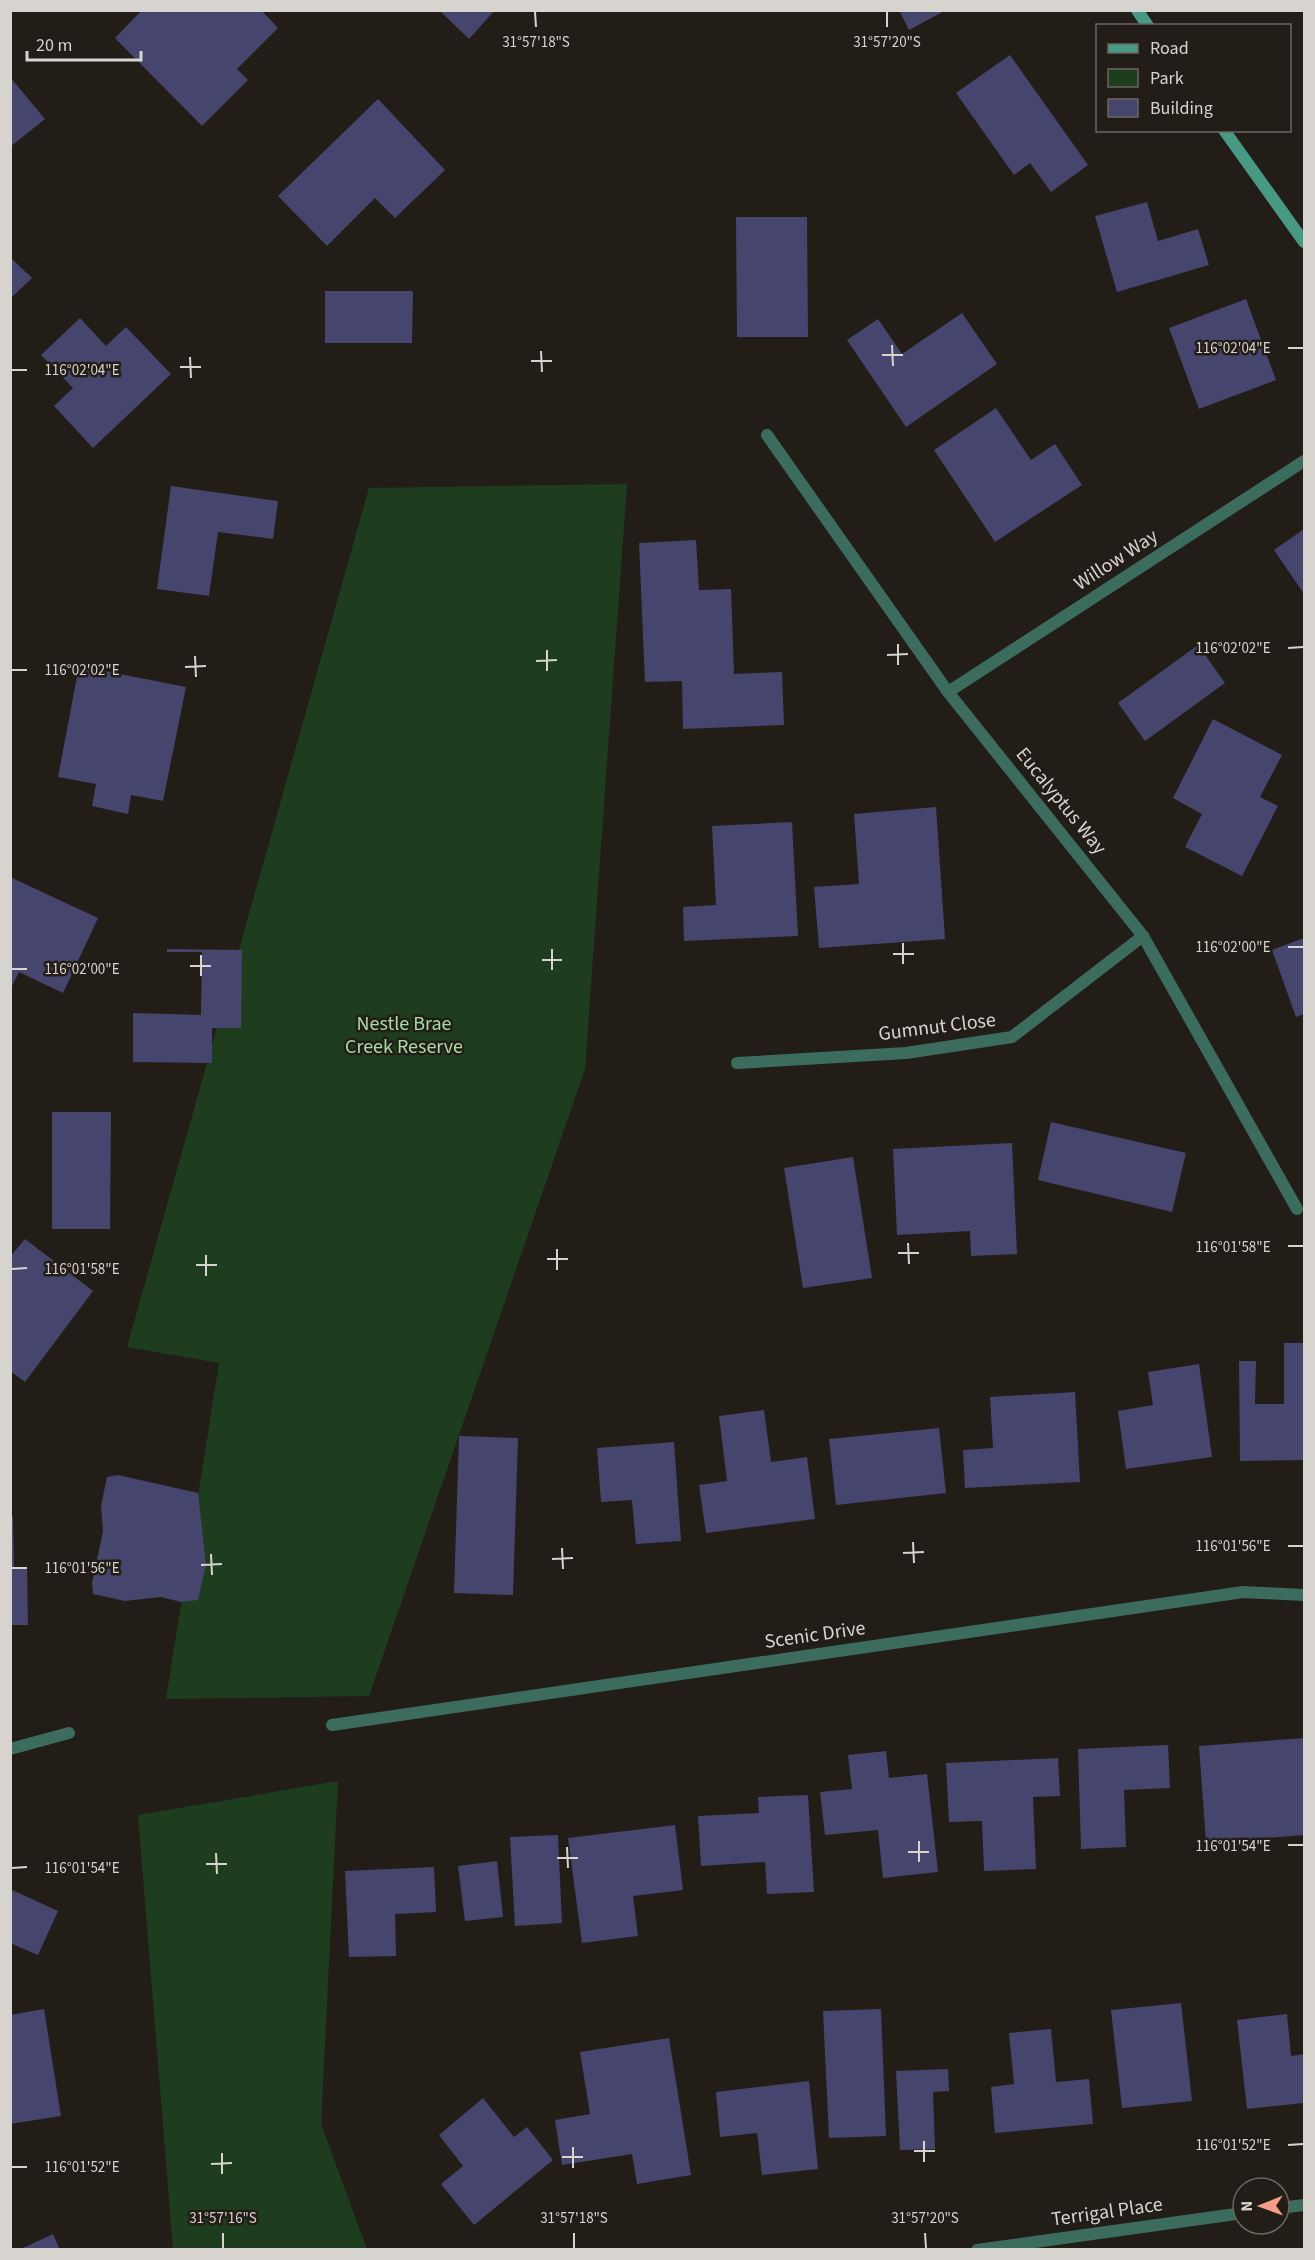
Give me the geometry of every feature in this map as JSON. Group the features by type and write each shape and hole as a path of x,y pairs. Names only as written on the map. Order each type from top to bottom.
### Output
{"street":[{"path":"1137,10 1147,24"},
{"path":"1225,132 1305,242"},
{"name":"Eucalyptus Way","path":"767,435 948,692 1143,936 1297,1209"},
{"name":"Willow Way","path":"948,692 1305,461"},
{"name":"Gumnut Close","path":"737,1063 906,1053 1012,1037 1143,936"},
{"name":"Scenic Drive","path":"332,1725 1243,1592 1305,1595"},
{"path":"10,1749 69,1733"},
{"name":"Terrigal Place","path":"977,2250 1231,2215"}],"green space":[{"name":"Nestle Brae Creek Reserve","path":"627,484 585,1069 369,1696 166,1699 219,1363 127,1347 369,488"},
{"path":"338,1781 321,2124 367,2249 173,2249 138,1815"}],"building":[{"path":"142,10 261,10 278,28 237,69 248,80 202,126 115,38"},
{"path":"439,10 495,10 469,39"},
{"path":"899,10 946,10 909,30"},
{"path":"1010,55 1088,165 1051,192 1030,163 1014,175 956,93"},
{"path":"10,77 45,119 10,147"},
{"path":"378,99 445,170 395,218 375,198 327,246 278,196"},
{"path":"1147,202 1158,241 1198,229 1209,265 1117,292 1095,216"},
{"path":"736,217 807,217 808,337 737,337"},
{"path":"10,257 32,278 10,299"},
{"path":"325,291 413,291 412,343 325,343"},
{"path":"1246,299 1276,380 1199,409 1169,328"},
{"path":"962,313 997,364 906,427 847,340 878,319 902,354"},
{"path":"80,318 106,346 126,327 171,374 93,448 54,406 73,388 41,355"},
{"path":"996,408 1031,460 1055,444 1082,485 995,542 934,450"},
{"path":"171,486 278,501 273,539 218,532 209,596 157,589"},
{"path":"1304,529 1304,594 1274,550"},
{"path":"696,540 699,590 731,589 734,674 782,672 784,725 683,729 682,681 645,682 639,543"},
{"path":"1198,645 1225,683 1145,741 1118,703"},
{"path":"79,666 186,687 163,801 131,795 128,814 92,806 96,784 58,777"},
{"path":"1213,719 1282,755 1260,797 1278,806 1242,876 1185,847 1202,814 1173,798"},
{"path":"936,807 945,939 819,948 814,887 859,884 854,814"},
{"path":"792,822 798,936 684,941 683,907 716,905 712,826"},
{"path":"10,877 98,918 63,993 19,972 10,990"},
{"path":"1304,938 1304,1014 1296,1017 1272,950"},
{"path":"167,949 242,950 241,1028 212,1028 212,1063 133,1062 133,1013 201,1015 202,952 167,952"},
{"path":"52,1112 111,1112 110,1229 52,1229"},
{"path":"1051,1122 1186,1153 1172,1212 1038,1180"},
{"path":"1012,1143 1017,1254 971,1256 970,1231 897,1235 893,1149"},
{"path":"853,1157 872,1278 803,1288 784,1168"},
{"path":"25,1239 93,1291 25,1382 10,1371 10,1257"},
{"path":"1284,1343 1304,1343 1304,1460 1240,1461 1239,1361 1256,1361 1255,1404 1284,1404"},
{"path":"1199,1364 1212,1457 1126,1469 1118,1411 1153,1405 1148,1372"},
{"path":"1075,1392 1080,1482 965,1488 963,1450 993,1448 990,1397"},
{"path":"764,1410 771,1462 807,1457 815,1519 706,1533 699,1485 727,1481 719,1416"},
{"path":"939,1428 946,1493 836,1505 829,1439"},
{"path":"459,1436 518,1438 513,1595 454,1593"},
{"path":"674,1442 681,1541 636,1544 632,1500 601,1502 597,1448"},
{"path":"118,1475 198,1493 206,1565 198,1600 181,1602 161,1597 125,1601 93,1594 92,1583 103,1531 101,1506 107,1477"},
{"path":"10,1517 13,1517 14,1568 27,1567 28,1625 10,1625"},
{"path":"1304,1738 1304,1835 1206,1843 1199,1746"},
{"path":"1168,1745 1170,1788 1124,1790 1126,1847 1081,1849 1078,1749"},
{"path":"886,1751 889,1778 927,1774 938,1872 883,1878 878,1830 825,1835 820,1792 852,1789 848,1755"},
{"path":"1058,1758 1060,1796 1033,1797 1036,1869 984,1871 982,1821 949,1822 946,1763"},
{"path":"808,1795 814,1892 767,1894 765,1862 701,1866 698,1816 759,1813 758,1797"},
{"path":"675,1825 683,1890 633,1896 638,1936 582,1943 568,1838"},
{"path":"558,1835 562,1923 515,1926 510,1837"},
{"path":"497,1861 503,1917 465,1921 458,1866"},
{"path":"434,1867 436,1912 395,1914 396,1956 349,1957 345,1871"},
{"path":"10,1889 58,1911 38,1955 10,1943"},
{"path":"1181,2003 1192,2101 1122,2108 1111,2010"},
{"path":"44,2009 61,2116 10,2124 10,2015"},
{"path":"881,2009 886,2136 829,2138 823,2011"},
{"path":"1287,2014 1291,2056 1304,2054 1304,2103 1247,2109 1237,2020"},
{"path":"1051,2029 1056,2082 1089,2079 1093,2124 995,2133 991,2087 1014,2084 1009,2033"},
{"path":"669,2038 691,2175 637,2184 632,2154 562,2165 555,2120 590,2114 580,2052"},
{"path":"948,2069 949,2091 933,2092 935,2149 900,2150 896,2071"},
{"path":"809,2081 818,2169 762,2175 757,2133 720,2137 716,2092"},
{"path":"483,2098 514,2137 527,2127 553,2160 474,2225 441,2184 463,2166 439,2135"},
{"path":"53,2234 60,2250 19,2250"}]}
